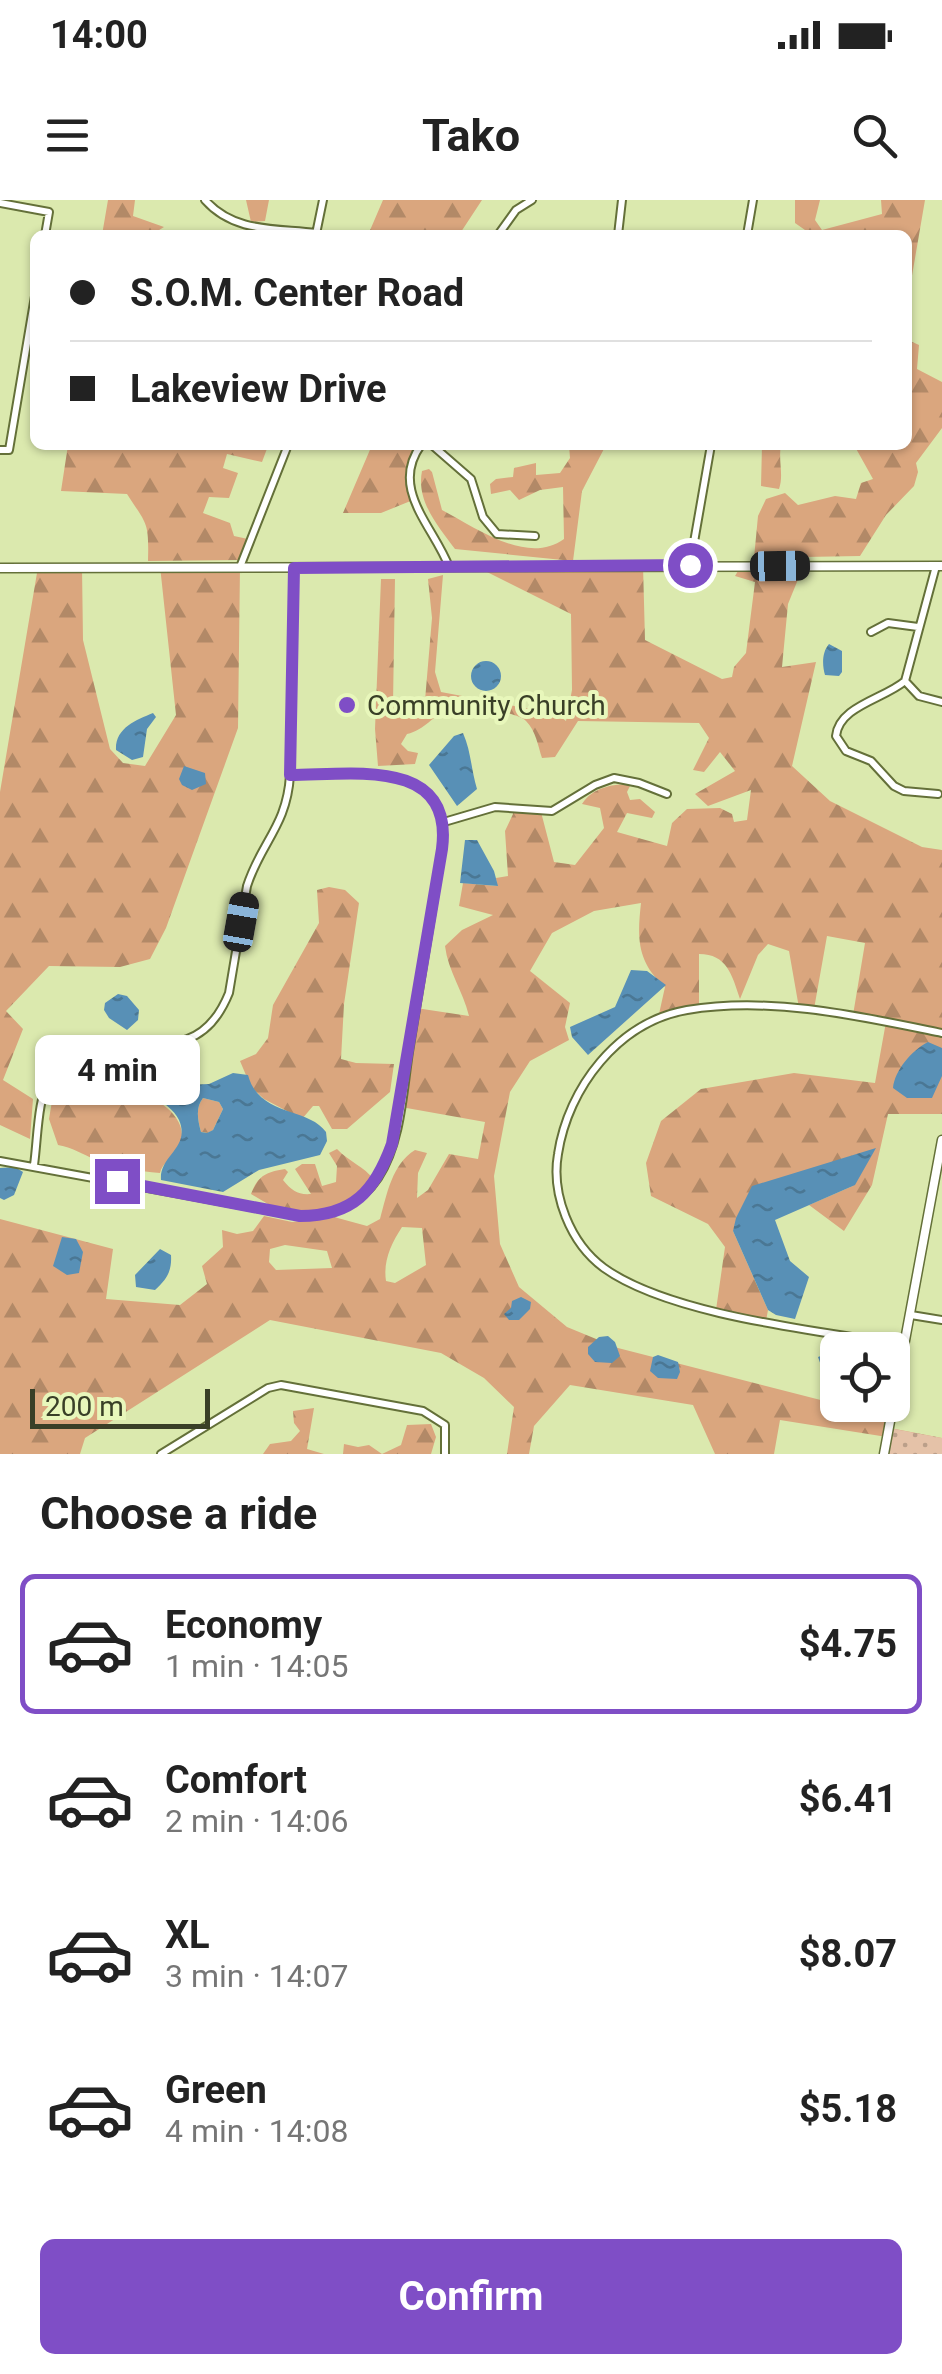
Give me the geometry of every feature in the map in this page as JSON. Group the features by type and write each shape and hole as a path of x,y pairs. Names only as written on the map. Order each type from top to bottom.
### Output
{"main road":[{"path":"0,568 939,566"},
{"path":"906,1332 942,1140"},
{"path":"884,1454 890,1422"}],"street":[{"path":"205,200 222,216 242,226 279,230"},
{"path":"317,230 323,200"},
{"path":"502,230 516,210 532,200"},
{"path":"619,230 622,200"},
{"path":"748,230 753,200"},
{"path":"0,203 49,212 46,230"},
{"path":"0,450 10,450 30,327"},
{"path":"240,566 286,450"},
{"path":"419,450 410,469 410,492 449,568"},
{"path":"438,450 471,478 484,516 498,534 535,536"},
{"path":"690,565 710,450"},
{"path":"938,794 904,791 894,786 871,761 846,751 836,736 840,720 847,714 893,692 905,681 939,566"},
{"path":"34,1165 44,1092 62,1058 78,1046 111,1038 183,1042 212,1023 224,1007 247,886 286,809 294,568"},
{"path":"871,632 888,623 918,627"},
{"path":"905,681 919,696 942,702"},
{"path":"0,1161 300,1216 334,1212 366,1194 386,1165 400,1107 444,822 425,788 397,776 290,775"},
{"path":"444,822 495,807 552,810 607,779 623,779 666,794"},
{"path":"826,1332 682,1302 604,1268 583,1246 566,1217 556,1177 557,1156 573,1102 601,1061 643,1028 684,1010 810,1008 942,1033"},
{"path":"911,1315 942,1320"},
{"path":"161,1454 268,1388 281,1384 427,1413 445,1425 444,1454"}],"green space":[{"path":"108,200 135,200 133,216 164,227 159,230 103,230"},
{"path":"246,200 269,200 265,221 251,222"},
{"path":"383,200 482,200 462,230 370,230"},
{"path":"795,200 820,200 815,220 822,230 805,230 795,223"},
{"path":"881,200 925,200 912,276 912,230 822,230 882,214"},
{"path":"912,342 919,345 917,369 942,382 942,428 916,463 914,486 886,515 860,556 754,558 758,516 766,499 785,493 798,505 835,496 856,499 861,483 873,479 857,450 912,450"},
{"path":"67,450 266,450 262,462 227,454 223,468 238,473 229,498 209,497 203,513 230,523 234,536 248,539 238,560 148,561 145,524 127,494 61,491"},
{"path":"370,450 419,450 410,469 413,500 381,513 343,513"},
{"path":"569,450 603,450 582,491 573,561 455,549 422,493 422,471 429,469 442,510 502,541 534,548 549,546 564,539 563,487 540,490 519,500 510,490 491,494 490,484 496,479 513,477 514,468 536,463 536,475 560,473 570,458"},
{"path":"762,450 781,450 779,489 761,486"},
{"path":"643,565 645,640 722,679 732,677 734,667 746,653 755,582 735,576 738,571 801,572 788,604 782,667 816,662 792,766 830,801 922,847 942,850 942,1114 888,1114 872,1185 844,1231 809,1205 855,1185 733,1231 768,1310 766,1321 716,1310 725,1247 708,1224 651,1196 646,1163 661,1121 701,1089 794,1073 875,1083 886,1022 853,1015 865,943 827,936 814,1009 799,1008 789,951 768,944 758,955 740,999 722,962 699,954 699,1005 659,1014 665,987 649,968 641,949 641,903 594,911 552,933 530,971 570,1003 565,1027 569,1040 530,1061 510,1092 494,1176 500,1244 519,1287 567,1327 618,1348 820,1400 820,1422 891,1422 890,1428 942,1438 942,1454 887,1437 780,1420 774,1454 715,1454 693,1405 570,1385 534,1426 529,1454 507,1454 514,1407 484,1378 441,1353 270,1320 85,1438 80,1454 0,1454 0,1219 113,1249 106,1299 180,1305 207,1284 202,1266 223,1247 222,1230 237,1234 253,1231 264,1216 292,1222 334,1217 367,1226 380,1219 396,1171 415,1150 427,1153 418,1173 417,1198 428,1190 449,1154 478,1159 485,1122 401,1107 416,1008 469,1016 445,946 462,930 493,915 459,906 463,883 497,886 496,878 508,876 505,831 512,808 541,812 554,862 575,865 604,828 600,808 582,804 598,790 610,786 631,784 627,792 630,800 640,799 655,812 652,818 627,813 617,832 667,846 672,823 687,809 720,808 732,814 734,822 747,820 751,790 708,806 695,794 735,771 720,752 704,772 693,770 709,738 699,723 578,721 555,757 542,758 532,729 520,717 489,710 455,709 407,734 401,744 418,753 415,764 378,766 375,729 381,579 395,579 393,704 398,718 424,712 432,618 428,579 443,575 435,672 441,692 557,714 566,721 572,690 571,614 477,567","holes":["402,1227 422,1228 426,1265 395,1283 386,1281 391,1246","285,1245 327,1251 332,1268 276,1270 269,1262 270,1249"]},
{"path":"160,566 240,567 238,728 166,928 150,959 120,967 49,966 6,1011 23,1029 3,1080 33,1099 30,1139 0,1125 0,792 38,567 82,567 83,640 110,749 123,763 145,766 176,715"},
{"path":"317,890 345,890 359,903 344,1004 341,1059 394,1064 390,1092 347,1129 332,1129 319,1106 313,1106 302,1119 264,1099 251,1087 240,1061 256,1054 268,1038 273,1005 319,923"},
{"path":"103,1044 136,1074 158,1051 182,1049 174,1061 178,1074 194,1072 196,1086 167,1083 162,1104 178,1120 182,1140 160,1173 111,1165 58,1145 49,1119 53,1095 77,1057"},
{"path":"203,1098 219,1102 223,1109 208,1133 201,1132 198,1119"},
{"path":"337,1149 374,1180 357,1197 331,1210 288,1211 251,1194 264,1176 285,1169 288,1172 283,1180 289,1187 311,1194 295,1169 302,1164 315,1164 322,1186 336,1182 337,1166 329,1153"},
{"path":"314,1408 307,1449 324,1454 263,1454 270,1444 291,1441 300,1431 294,1423 293,1411"},
{"path":"431,1424 436,1437 431,1454 382,1454 401,1445 407,1425"},
{"path":"344,1444 369,1445 382,1454 343,1454"}],"shaded area":[{"path":"889,1428 942,1438 942,1454 885,1454"}],"water":[{"path":"829,644 842,651 839,676 825,675 823,659"},
{"path":"486,661 497,665 501,676 497,687 486,691 475,687 471,676 475,665"},
{"path":"153,713 156,717 147,729 143,757 132,760 116,750 123,730"},
{"path":"463,733 477,789 457,806 429,765 454,736"},
{"path":"184,766 205,773 206,784 192,790 182,785 179,779"},
{"path":"465,840 477,840 498,886 460,883"},
{"path":"631,970 647,971 666,985 588,1055 572,1037 570,1027 615,1007"},
{"path":"118,994 127,996 139,1010 138,1020 127,1030 104,1010 105,1003"},
{"path":"928,1042 942,1048 942,1076 932,1098 907,1098 893,1088 894,1081 905,1062"},
{"path":"233,1073 248,1075 262,1098 308,1118 326,1132 327,1141 320,1155 259,1170 223,1192 161,1180 182,1130 177,1116 157,1094 160,1086 209,1084","holes":["203,1098 219,1102 223,1109 213,1130 201,1132 200,1102"]},
{"path":"876,1148 855,1185 775,1220 790,1261 809,1277 795,1319 768,1310 733,1231 752,1186"},
{"path":"15,1167 23,1172 14,1195 4,1200 0,1198 0,1168"},
{"path":"62,1237 76,1239 83,1252 79,1273 67,1275 53,1266"},
{"path":"160,1249 171,1255 166,1278 155,1290 136,1287 135,1275"},
{"path":"521,1297 531,1302 530,1309 519,1320 509,1320 504,1314 512,1301"},
{"path":"608,1336 620,1356 612,1363 595,1362 588,1347 599,1337"},
{"path":"653,1357 678,1362 677,1379 658,1378 650,1371"}],"place":[{"name":"Community Church","path":"347,705"}],"route":[{"path":"117,1181 315,1216 351,1205 366,1194 386,1165 400,1107 444,822 425,788 397,776 290,775 294,568 690,565"}]}
